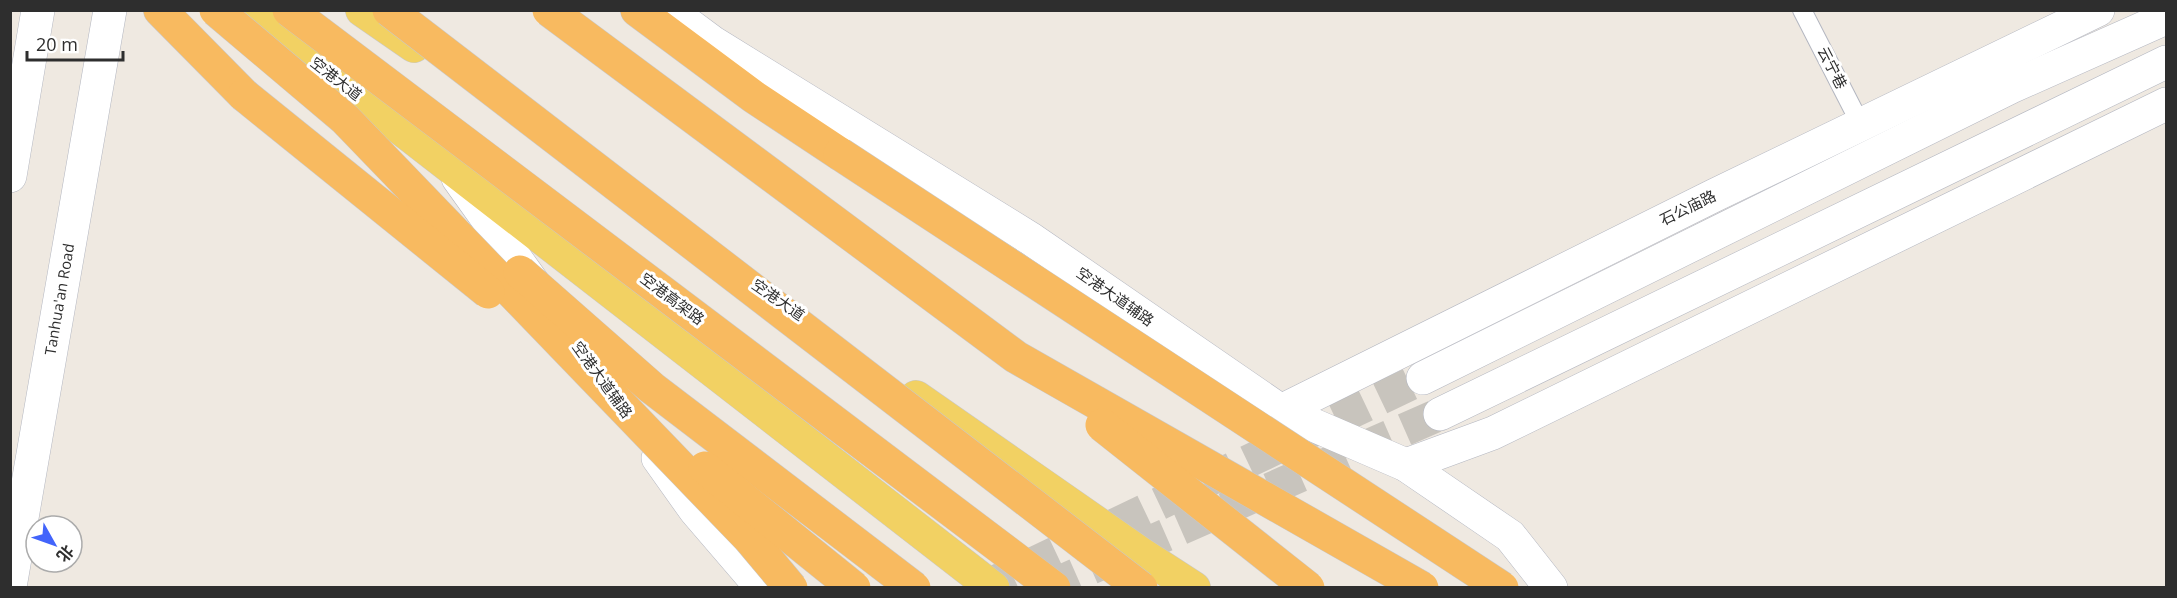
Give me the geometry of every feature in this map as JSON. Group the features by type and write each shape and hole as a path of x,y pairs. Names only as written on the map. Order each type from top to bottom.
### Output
{"highway":[{"path":"160,10 244,95 854,588"},
{"path":"216,10 345,118 651,388 914,588"},
{"name":"空港高架路","path":"289,10 1054,588"},
{"path":"389,10 1141,588"},
{"path":"549,10 1016,357 1308,588"},
{"path":"637,10 754,98 1502,588"},
{"path":"345,118 749,538 791,588"},
{"path":"1016,357 1422,588"}],"main road":[{"name":"空港大道","path":"248,10 993,588"},
{"name":"空港大道","path":"362,10 1070,505 1194,588"}],"street":[{"path":"10,176 38,10"},
{"name":"Tanhua'an Road","path":"10,587 110,10"},
{"name":"空港大道辅路","path":"669,10 712,42 1031,239 1281,411 1406,465 1510,536 1551,588"},
{"name":"石公庙路","path":"1281,411 1715,195 2098,10"},
{"path":"1423,378 2011,87 2166,18"},
{"path":"1440,414 2166,62"},
{"path":"1406,465 1493,433 2166,104"},
{"name":"空港大道辅路","path":"450,166 695,510 762,588"}],"lane":[{"name":"云宁巷","path":"1802,10 1861,124"}],"tunnel":[{"path":"982,588 1423,378"},
{"path":"1046,588 1440,414"}]}
